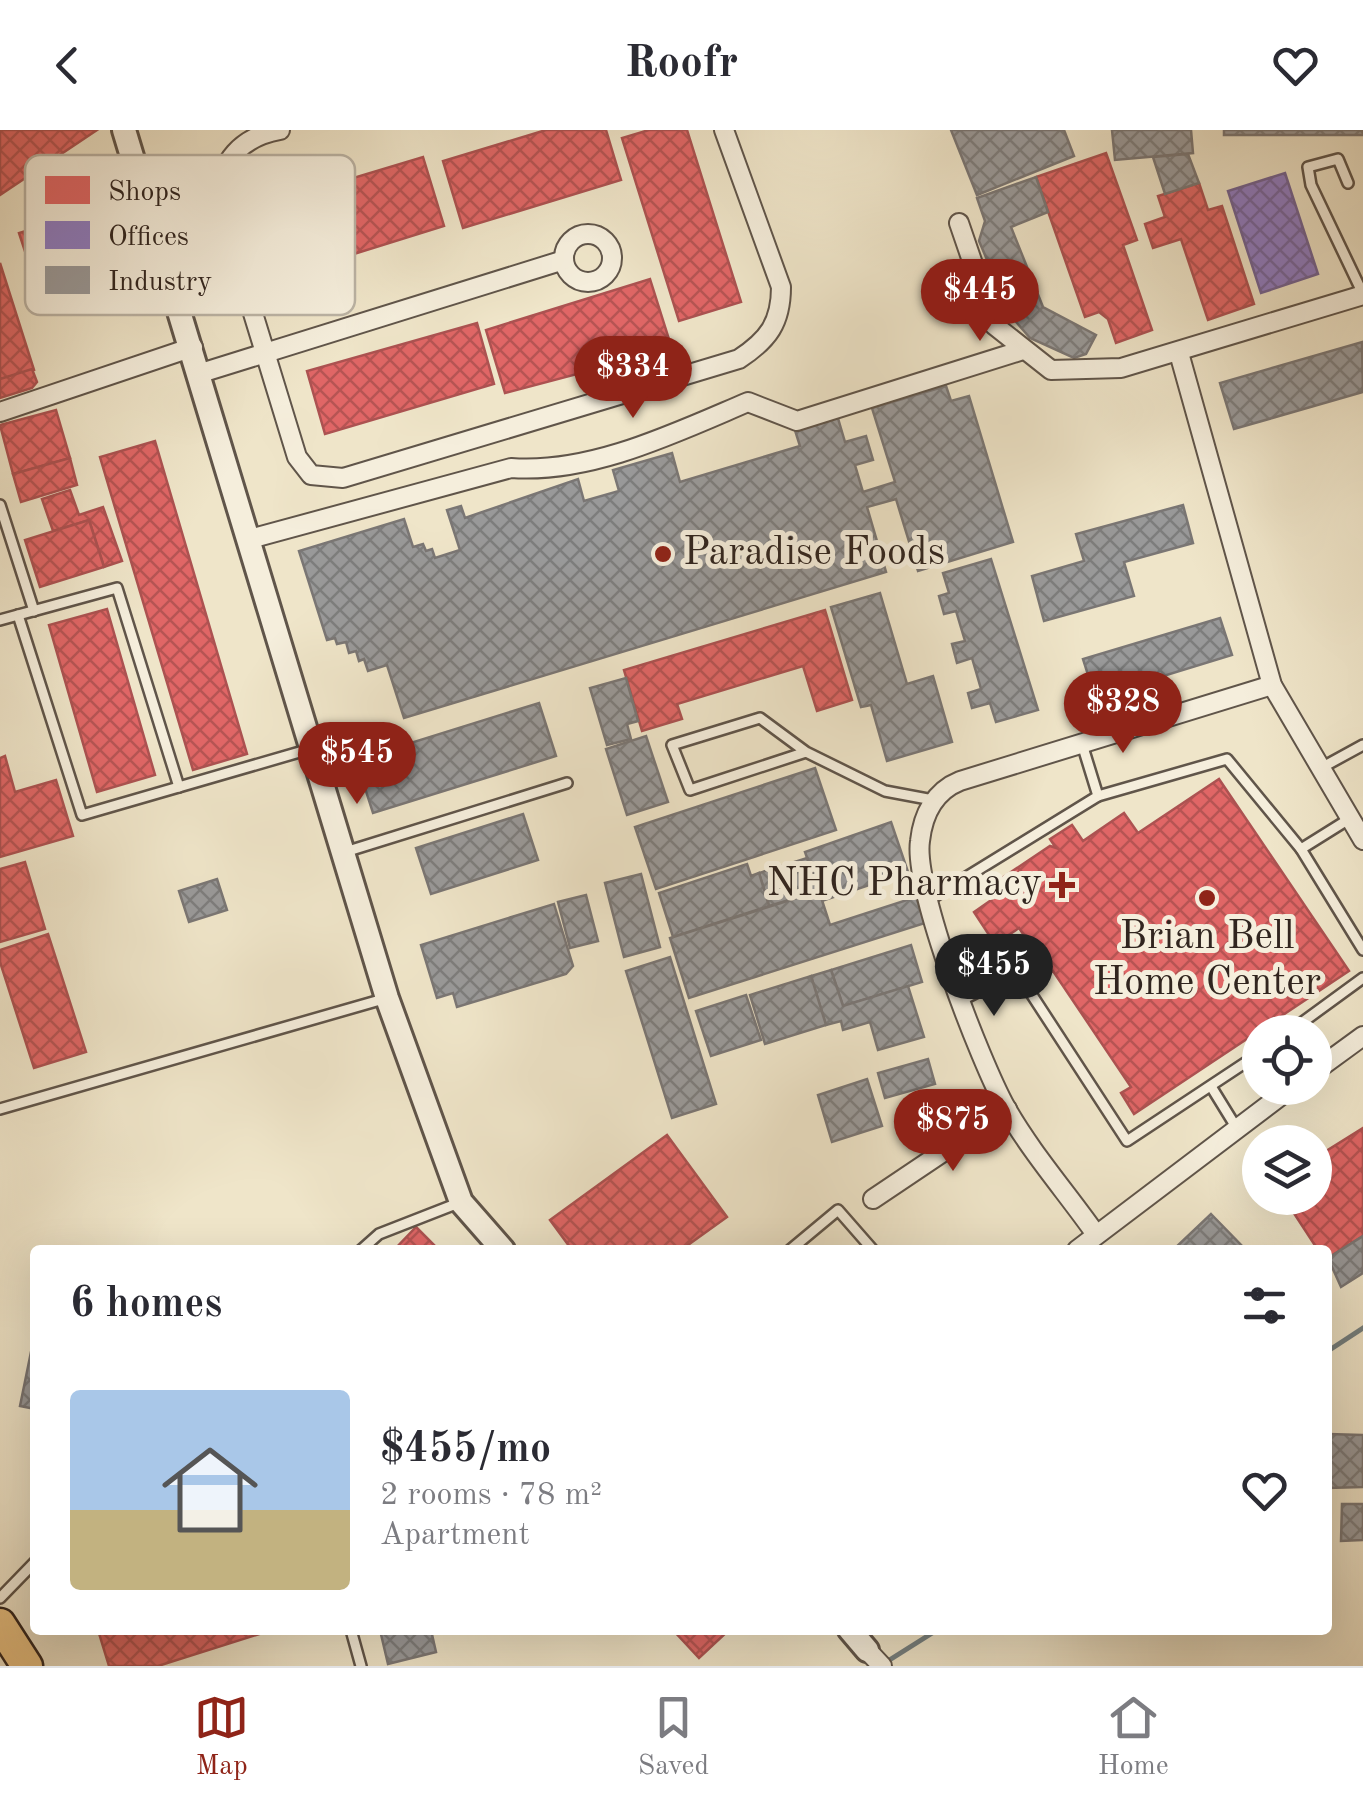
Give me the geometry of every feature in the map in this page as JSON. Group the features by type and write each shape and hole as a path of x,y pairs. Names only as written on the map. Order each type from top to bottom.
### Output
{"highway":[{"path":"0,1624 27,1666"}],"street":[{"path":"124,130 132,155"},
{"path":"233,155 239,148 280,130"},
{"path":"253,315 297,458 311,476 344,478 739,359 766,342 780,310 780,288 724,130"},
{"path":"959,222 994,325 1051,370 1087,372 1179,353 1363,294"},
{"path":"201,373 266,356 564,260"},
{"path":"183,315 387,998 460,1202 499,1245"},
{"path":"0,412 193,347"},
{"path":"250,539 511,468 550,471 678,432 748,402 796,421 1023,350"},
{"path":"1179,353 1272,686 1363,840"},
{"path":"1095,1233 1007,1109 960,1001 929,900 919,843 934,800 960,781 1272,686"},
{"path":"1332,1058 1363,1036"},
{"path":"1082,1245 1267,1105"},
{"path":"873,1199 1007,1109"},
{"path":"854,1635 874,1658"}],"lane":[{"path":"1348,184 1338,159 1308,167 1311,185 1363,294"},
{"path":"0,505 34,611"},
{"path":"0,620 117,588 179,786"},
{"path":"18,615 82,815 313,748"},
{"path":"806,752 690,790 672,745 760,718 806,752 885,790 934,800"},
{"path":"1082,744 1098,796"},
{"path":"1319,770 1363,745"},
{"path":"929,900 1098,796 1227,759 1301,849 1363,950"},
{"path":"342,853 567,783"},
{"path":"1301,849 1349,819"},
{"path":"960,1001 1017,972 1127,1140 1242,1067"},
{"path":"1312,1015 1363,978"},
{"path":"0,1109 387,998"},
{"path":"1212,1088 1236,1127"},
{"path":"366,1245 378,1234 460,1202"},
{"path":"796,1245 838,1210 869,1245"},
{"path":"0,1598 30,1567"},
{"path":"353,1635 362,1666"}],"building: Shops":[{"path":"0,130 97,130 60,155 25,155 25,178 0,195"},
{"path":"546,130 606,130 621,180 463,228 443,161"},
{"path":"649,130 687,130 741,302 679,321 622,138"},
{"path":"1106,153 1137,240 1123,245 1152,330 1116,343 1108,319 1099,312 1085,317 1036,177"},
{"path":"423,157 444,226 355,254 355,177"},
{"path":"1199,183 1208,210 1222,206 1254,304 1208,320 1181,239 1153,248 1145,224 1165,217 1158,196"},
{"path":"0,263 34,370 0,379"},
{"path":"650,279 672,349 505,393 486,330"},
{"path":"477,323 494,384 325,434 307,371"},
{"path":"32,369 37,382 32,388 0,398 0,379"},
{"path":"56,410 70,458 13,474 0,425"},
{"path":"155,441 247,754 193,770 100,457"},
{"path":"70,458 77,485 21,502 13,474"},
{"path":"70,490 79,515 103,507 122,561 104,567 89,520 53,531 42,499"},
{"path":"89,520 104,567 40,587 25,540"},
{"path":"107,609 155,775 97,792 49,625"},
{"path":"825,610 852,700 817,711 803,666 677,704 682,719 642,731 624,670"},
{"path":"5,756 15,792 56,780 73,836 0,857 0,758"},
{"path":"1219,779 1349,971 1283,1015 1242,1015 1242,1042 1134,1114 1121,1093 1131,1087 1053,971 1033,984 1024,971 1041,960 1019,928 995,944 974,912 997,896 990,886 1050,846 1056,848 1050,839 1072,825 1083,841 1124,813 1138,833"},
{"path":"25,862 45,929 0,942 0,869"},
{"path":"48,934 86,1052 34,1068 0,962 0,950"},
{"path":"1363,1128 1363,1236 1332,1255 1332,1245 1315,1245 1295,1215 1332,1215 1332,1147"},
{"path":"667,1135 727,1217 688,1245 568,1245 550,1220"},
{"path":"416,1227 434,1245 399,1245"},
{"path":"100,1635 256,1635 158,1666 109,1666"},
{"path":"678,1635 724,1635 699,1658"}],"building: Offices":[{"path":"1285,173 1318,274 1261,293 1228,191"}],"building: Industry":[{"path":"951,130 1064,130 1074,156 977,195"},
{"path":"1112,130 1191,130 1193,153 1115,160"},
{"path":"1224,130 1363,130 1363,135 1224,135"},
{"path":"1188,154 1199,183 1165,194 1153,157"},
{"path":"1036,177 1048,212 1011,227 1043,307 1096,335 1086,354 1074,358 1030,338 1011,316 979,241 985,221 977,198"},
{"path":"1362,342 1363,392 1234,429 1220,383"},
{"name":"Paradise Foods","path":"946,386 951,401 969,396 1013,542 918,571 896,499 867,507 886,572 404,718 387,665 368,671 356,651 349,653 346,642 327,640 299,551 404,519 413,547 423,544 426,551 432,549 435,558 460,550 447,510 461,506 465,518 578,479 584,501 619,491 613,470 672,453 680,482 800,446 794,427 837,415 845,442 866,436 873,460 855,465 863,492 895,482 872,408"},
{"path":"1183,505 1193,543 1124,562 1134,596 1044,621 1032,576 1084,561 1076,534"},
{"path":"991,559 1038,710 996,722 990,703 972,708 968,693 981,689 972,658 957,663 952,644 965,641 956,611 944,614 939,596 949,593 943,573"},
{"path":"880,593 907,684 933,676 952,742 887,761 871,705 861,707 831,607"},
{"path":"1220,618 1232,655 1095,697 1083,659"},
{"path":"626,678 638,721 627,724 631,739 607,745 590,688"},
{"path":"539,703 556,756 373,813 356,760"},
{"path":"646,736 668,802 627,815 606,749"},
{"path":"815,768 836,830 656,889 635,827"},
{"path":"523,814 538,860 431,894 416,848"},
{"path":"891,822 908,872 822,901 805,852"},
{"path":"807,858 819,891 769,906 759,873"},
{"path":"747,864 751,876 759,873 769,906 673,937 659,893"},
{"path":"641,874 660,947 624,957 605,883"},
{"path":"217,879 227,910 189,922 179,891"},
{"path":"819,891 830,925 916,897 925,923 689,998 670,938"},
{"path":"586,895 598,941 570,948 558,902"},
{"path":"554,904 573,966 566,974 457,1007 453,993 437,998 421,945"},
{"path":"911,945 922,982 843,1006 831,970"},
{"path":"670,957 716,1104 672,1118 626,971"},
{"path":"831,970 843,1006 908,986 924,1037 878,1050 870,1022 843,1030 841,1021 826,1025 811,976"},
{"path":"811,976 826,1025 765,1044 750,995"},
{"path":"746,995 761,1040 711,1056 696,1011"},
{"path":"928,1059 935,1084 885,1098 878,1073"},
{"path":"867,1079 882,1126 832,1142 818,1095"},
{"path":"1211,1214 1241,1245 1178,1245"},
{"path":"1363,1236 1363,1273 1341,1287 1332,1267 1332,1255"},
{"path":"30,1357 30,1408 20,1406"},
{"path":"1332,1434 1363,1435 1363,1487 1332,1488"},
{"path":"1342,1504 1363,1504 1363,1540 1341,1541"},
{"path":"381,1635 432,1635 436,1652 388,1664"}],"waterway":[{"path":"1332,1348 1363,1328"},
{"path":"883,1664 929,1635"}],"place":[{"name":"Paradise Foods","path":"663,554"},
{"name":"NHC Pharmacy","path":"1062,885"},
{"name":"Brian Bell Home Center","path":"1207,898"}]}
